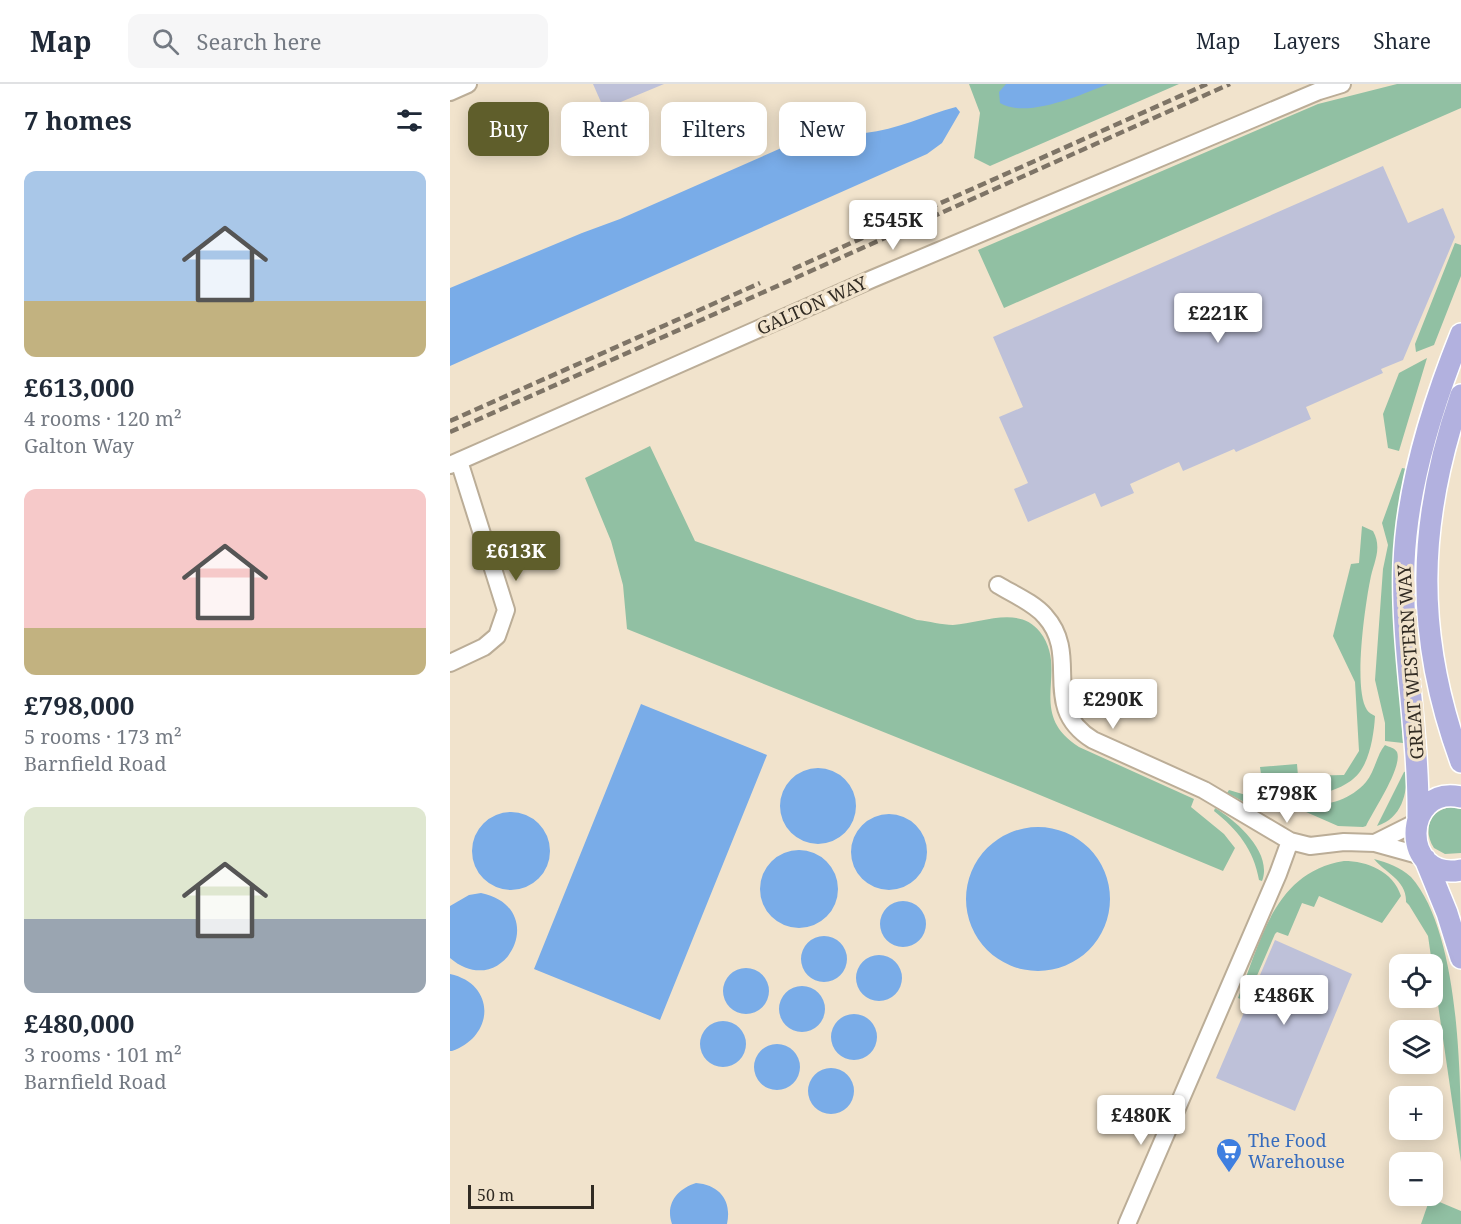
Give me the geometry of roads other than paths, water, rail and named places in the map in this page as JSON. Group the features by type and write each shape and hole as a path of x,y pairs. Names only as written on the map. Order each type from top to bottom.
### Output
{"main road":[{"name":"GREAT WESTERN WAY","path":"1424,858 1415,839 1418,820 1418,769 1406,623 1404,563 1406,533 1425,441 1461,334"},
{"name":"GREAT WESTERN WAY","path":"1461,395 1432,500 1425,589 1434,671 1449,729 1461,762"},
{"path":"1418,820 1434,801 1444,796 1461,797"},
{"path":"1424,858 1443,870 1461,870"},
{"path":"1424,858 1454,931 1461,957"}],"street":[{"path":"450,92 468,84"},
{"name":"GALTON WAY","path":"455,463 872,279 1319,91 1342,84"},
{"path":"450,663 484,647 497,636 506,610 455,463"},
{"path":"998,585 1040,610 1050,622 1061,648 1063,701 1070,718 1081,732 1093,740 1204,790 1290,841 1310,846 1344,842 1375,843 1424,858"},
{"path":"1375,843 1418,820"},
{"path":"1127,1224 1278,874 1290,841"}],"water":[{"path":"1006,84 1108,84 1054,104 1024,108 1000,103 999,92"},
{"path":"956,107 960,112 942,143 927,154 450,366 450,288 620,219 779,149 779,156 866,156 866,132 900,126"},
{"path":"641,704 767,755 660,1020 534,969"},
{"path":"826,768 839,774 850,785 856,798 854,821 839,838 826,844 810,844 797,838 782,821 780,798 786,785 803,770"},
{"path":"511,812 526,815 538,824 547,836 550,851 547,866 538,878 526,887 511,890 496,887 484,878 475,866 472,851 475,836 484,824 496,815"},
{"path":"897,814 910,820 921,831 927,844 925,867 910,884 897,890 881,890 868,884 853,867 851,844 857,831 874,816"},
{"path":"1038,827 1066,832 1089,848 1105,871 1110,899 1105,927 1089,950 1066,966 1038,971 1010,966 987,950 971,927 966,899 971,871 987,848 1010,832"},
{"path":"799,850 814,853 826,862 835,874 838,889 835,904 826,916 814,925 799,928 784,925 772,916 763,904 760,889 763,874 772,862 784,853"},
{"path":"481,893 503,902 514,916 517,932 513,948 503,962 488,969 470,969 450,958 450,906 469,895"},
{"path":"903,901 919,908 926,924 919,940 903,947 887,940 880,924 887,908"},
{"path":"824,936 840,943 847,959 840,975 824,982 808,975 801,959 808,943"},
{"path":"879,955 895,962 902,978 895,994 879,1001 863,994 856,978 863,962"},
{"path":"746,968 762,975 769,991 762,1007 746,1014 730,1007 723,991 730,975"},
{"path":"450,974 465,980 476,988 482,999 484,1011 482,1023 476,1034 466,1044 452,1051 450,1051"},
{"path":"802,986 818,993 825,1009 818,1025 802,1032 786,1025 779,1009 786,993"},
{"path":"854,1014 870,1021 877,1037 870,1053 854,1060 838,1053 831,1037 838,1021"},
{"path":"723,1021 739,1028 746,1044 739,1060 723,1067 707,1060 700,1044 707,1028"},
{"path":"777,1044 793,1051 800,1067 793,1083 777,1090 761,1083 754,1067 761,1051"},
{"path":"831,1068 847,1075 854,1091 847,1107 831,1114 815,1107 808,1091 815,1075"},
{"path":"696,1183 712,1187 726,1201 727,1224 672,1224 670,1210 674,1198 683,1189"}],"railway":[{"path":"793,269 1207,84"},
{"path":"450,432 1230,84"},
{"path":"450,421 760,283"}],"place":[{"name":"The Food Warehouse","path":"1229,1174"}]}
